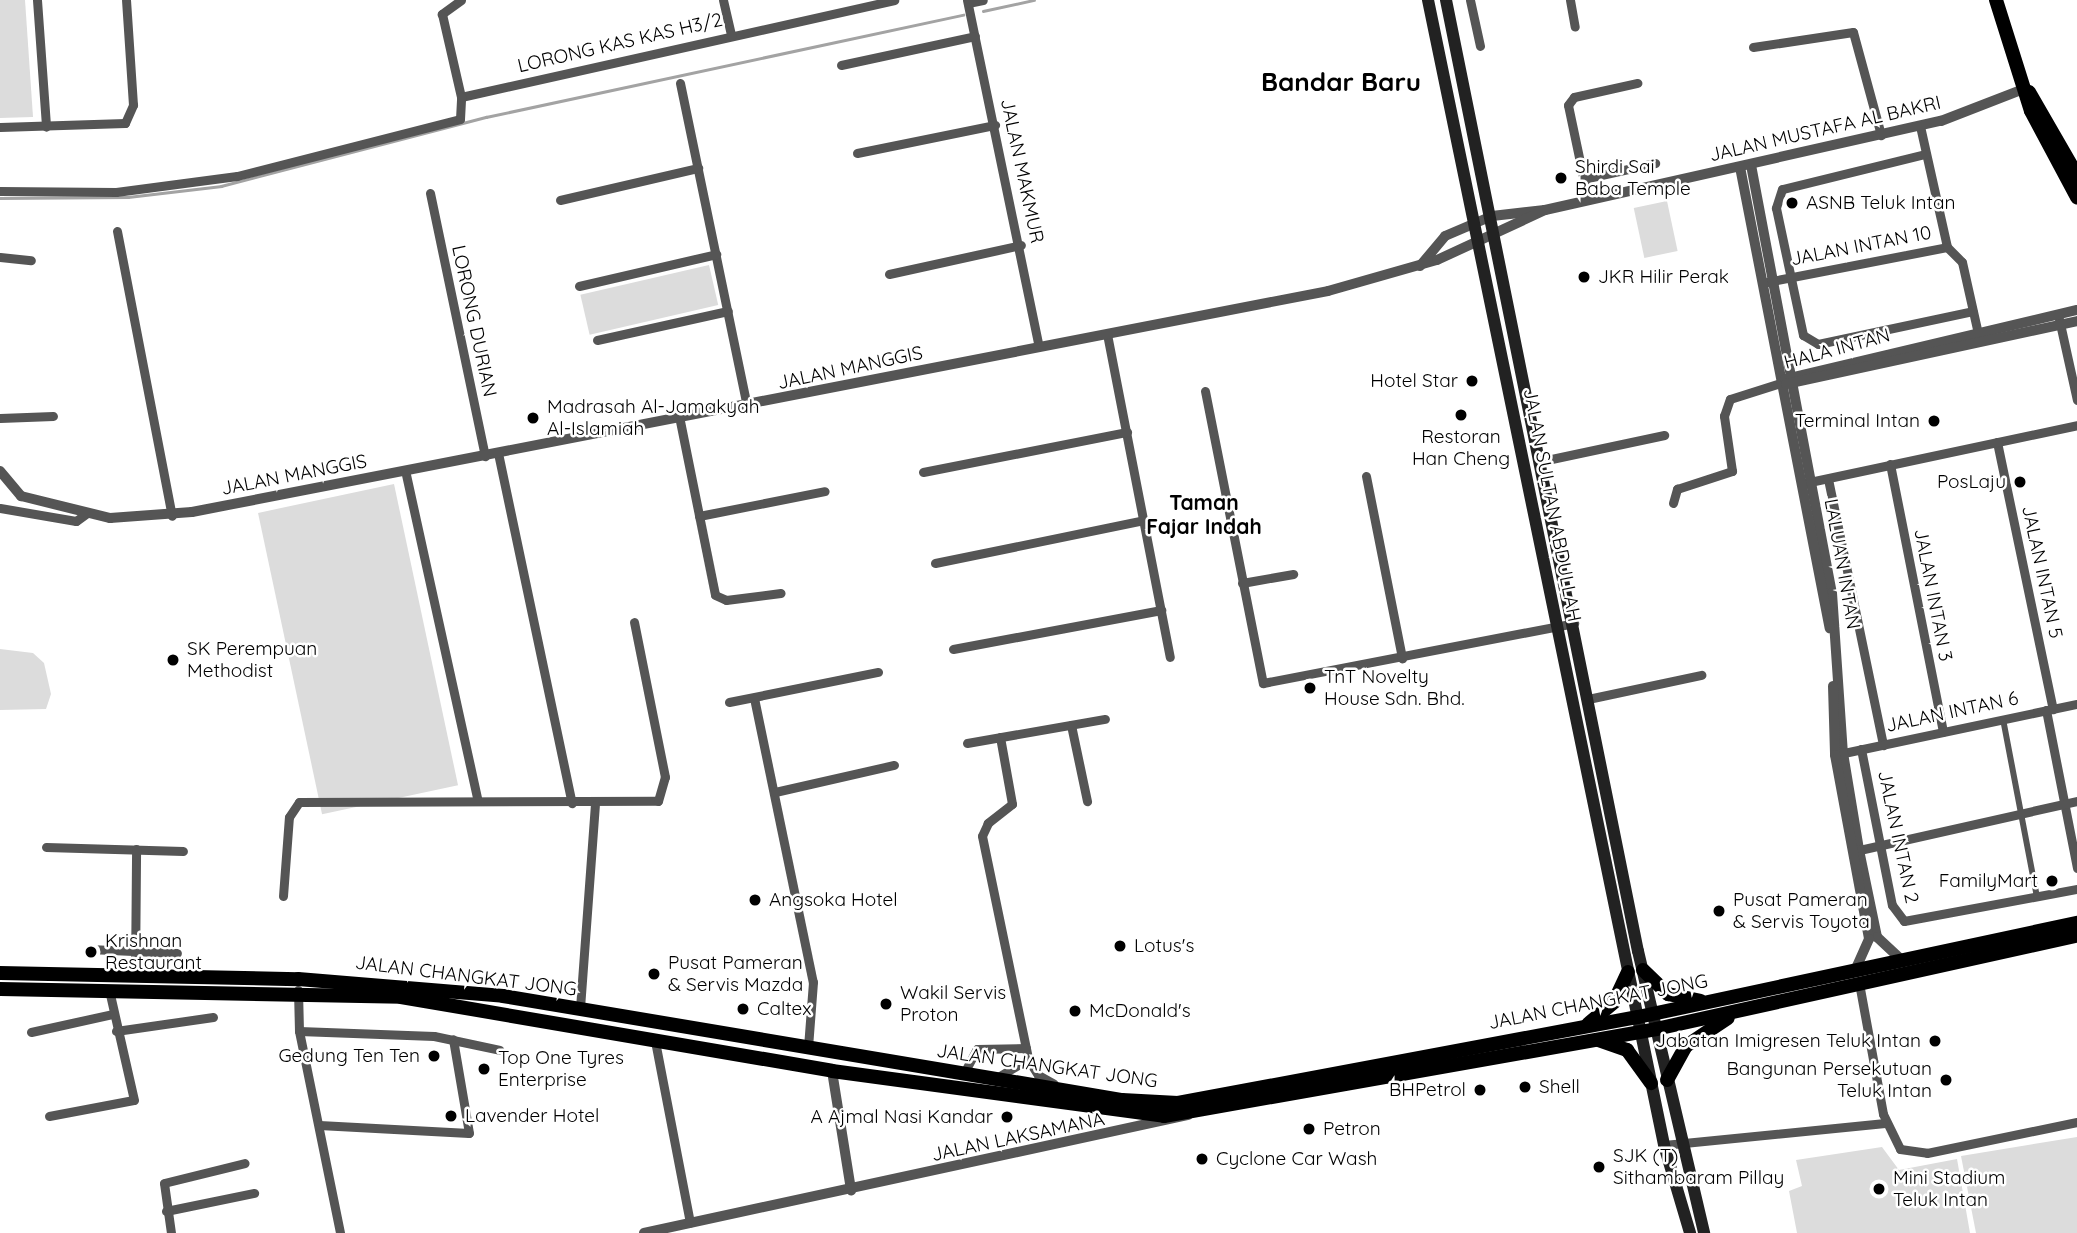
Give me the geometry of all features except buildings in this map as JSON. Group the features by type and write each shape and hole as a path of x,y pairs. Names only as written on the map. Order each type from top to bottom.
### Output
{"highway":[{"path":"1996,0 2026,88 2031,111 2077,197"},
{"path":"2026,88 2077,174"},
{"name":"JALAN CHANGKAT JONG","path":"0,972 298,979 528,999 1134,1101 1192,1102 1584,1026 1647,1023 1751,1007 1901,959 2077,923"},
{"name":"JALAN CHANGKAT JONG","path":"0,989 401,997 924,1085 1130,1114 1191,1114 1593,1039 1705,1002 2077,936"},
{"path":"1584,1026 1614,1002 1636,971 1668,995 1705,1002"},
{"path":"528,999 531,1010 568,1026"},
{"path":"1667,1080 1700,1033 1751,1007"},
{"path":"1593,1039 1627,1050 1651,1083"},
{"path":"883,1060 917,1073 924,1085"}],"main road":[{"name":"JALAN SULTAN ABDULLAH","path":"1428,0 1557,626 1647,1023"},
{"path":"1432,19 1434,0"},
{"name":"JALAN SULTAN ABDULLAH","path":"1446,0 1574,623 1636,971"},
{"path":"1647,1023 1667,1080 1680,1143 1704,1233"},
{"path":"1647,1023 1651,1083 1664,1144 1690,1233"}],"street":[{"path":"37,0 46,127"},
{"path":"0,127 111,127 130,117 126,0"},
{"path":"0,191 116,192 237,176 460,119 461,97 442,14 461,0"},
{"path":"723,0 731,36"},
{"name":"LORONG KAS KAS H3/2","path":"461,97 894,0"},
{"path":"967,2 983,0"},
{"path":"1470,0 1480,46"},
{"path":"1570,0 1575,27"},
{"name":"JALAN MAKMUR","path":"967,2 1021,245 1040,347"},
{"path":"1753,47 1853,32 1881,135"},
{"path":"841,65 975,36"},
{"path":"680,83 747,407"},
{"path":"1588,200 1568,104 1574,97 1637,83"},
{"name":"JALAN MUSTAFA AL BAKRI","path":"1473,221 1545,210 1920,126 2026,88"},
{"path":"857,153 995,125"},
{"path":"1920,126 1947,247"},
{"path":"1925,154 1782,189 1776,208 1802,335 1818,344 1972,311"},
{"path":"1583,179 1655,163"},
{"name":"LALUAN INTAN","path":"1745,166 1806,483 1829,626 1839,754 1869,939 1857,975"},
{"path":"560,200 698,168"},
{"name":"LORONG DURIAN","path":"430,193 485,456"},
{"name":"JALAN MUSTAFA AL BAKRI","path":"1477,243 1545,210"},
{"path":"1420,266 1445,236 1473,221"},
{"path":"117,231 172,516"},
{"name":"JALAN MANGGIS","path":"1,476 21,496 87,513 125,520 172,516 405,470 680,421 1107,334 1420,266 1477,243"},
{"path":"889,274 1021,245"},
{"name":"JALAN INTAN 10","path":"1767,283 1947,247 1962,262 1979,338"},
{"path":"579,286 716,254"},
{"path":"0,257 31,260"},
{"name":"HALA INTAN","path":"2059,320 2077,310"},
{"path":"597,340 728,311"},
{"path":"2059,320 2077,400"},
{"name":"HALA INTAN","path":"1786,382 2059,320 2077,321"},
{"path":"1107,334 1170,657"},
{"path":"1673,503 1677,489 1732,471 1724,416 1730,399 1786,382"},
{"path":"1205,391 1263,683 1574,623"},
{"path":"0,418 53,416"},
{"path":"680,421 719,599 781,593"},
{"path":"1806,483 2077,425"},
{"path":"923,472 1126,432"},
{"path":"1542,461 1664,435"},
{"name":"JALAN INTAN 5","path":"1997,442 2050,710 2077,868"},
{"path":"498,453 572,803"},
{"name":"JALAN INTAN 3","path":"1890,464 1942,732"},
{"path":"405,470 478,801"},
{"path":"1366,476 1402,658"},
{"path":"1828,479 1883,745"},
{"path":"699,516 825,491"},
{"path":"0,508 76,521 87,513"},
{"path":"934,563 1144,520"},
{"path":"1242,583 1293,574"},
{"path":"953,649 1161,610"},
{"path":"283,897 289,817 299,802 478,801 644,806 665,790 634,622"},
{"path":"729,702 878,672"},
{"path":"1588,699 1701,676"},
{"path":"754,698 815,997 808,1047"},
{"name":"JALAN INTAN 6","path":"1839,754 2077,705"},
{"path":"967,743 1105,719"},
{"path":"2003,719 2038,897"},
{"path":"1071,725 1087,801"},
{"path":"1000,737 1012,804 988,823 982,836 1028,1059 1038,1075 1066,1090"},
{"name":"JALAN INTAN 2","path":"1861,749 1894,911 1904,921 2077,889"},
{"path":"775,792 894,765"},
{"path":"1854,851 2077,800"},
{"path":"580,1008 595,806"},
{"path":"46,847 183,851"},
{"path":"135,975 136,849"},
{"name":"LALUAN INTAN","path":"1854,851 1877,937 1901,959"},
{"path":"89,949 177,953"},
{"path":"1857,975 1885,1123 1900,1149 1916,1154 2077,1122"},
{"path":"298,979 299,1031 340,1233"},
{"path":"48,1116 134,1100 112,1014 109,990"},
{"path":"31,1031 112,1014"},
{"path":"116,1031 213,1017"},
{"path":"299,1031 453,1039 500,1050"},
{"path":"319,1125 469,1133 453,1039"},
{"path":"656,1041 690,1223"},
{"path":"964,1073 977,1049 1026,1048"},
{"path":"993,1078 1028,1059"},
{"path":"832,1071 851,1190"},
{"name":"JALAN LAKSAMANA","path":"648,1233 1191,1114"},
{"path":"1664,1144 1885,1123"},
{"path":"171,1233 162,1190 170,1177 245,1163"},
{"path":"166,1211 254,1193"}],"shaded area":[{"path":"0,0 25,0 33,117 0,118"},
{"path":"1667,201 1678,251 1644,258 1634,208"},
{"path":"709,265 718,305 590,335 580,295"},
{"path":"394,484 458,785 322,814 258,513"},
{"path":"0,649 33,653 44,663 51,694 46,709 0,710"},
{"path":"2077,1137 2077,1233 1976,1233 1961,1156"},
{"name":"Mini Stadium Teluk Intan","path":"1882,1147 1899,1170 1957,1159 1970,1233 1797,1233 1789,1191 1802,1186 1796,1160"}],"waterway":[{"path":"983,11 1034,0"},
{"path":"0,198 128,197 221,186 486,117 963,15"}],"place":[{"name":"Shirdi Sai Baba Temple","path":"1561,178"},
{"name":"ASNB Teluk Intan","path":"1792,203"},
{"name":"JKR Hilir Perak","path":"1584,277"},
{"name":"Hotel Star","path":"1472,381"},
{"name":"Restoran Han Cheng","path":"1461,415"},
{"name":"Madrasah Al-Jamakyah Al-Islamiah","path":"533,418"},
{"name":"Terminal Intan","path":"1934,421"},
{"name":"PosLaju","path":"2020,482"},
{"name":"SK Perempuan Methodist","path":"173,660"},
{"name":"TnT Novelty House Sdn. Bhd.","path":"1310,688"},
{"name":"FamilyMart","path":"2052,881"},
{"name":"Angsoka Hotel","path":"755,900"},
{"name":"Pusat Pameran & Servis Toyota","path":"1719,911"},
{"name":"Lotus's","path":"1120,946"},
{"name":"Krishnan Restaurant","path":"91,952"},
{"name":"Pusat Pameran & Servis Mazda","path":"654,974"},
{"name":"Wakil Servis Proton","path":"886,1004"},
{"name":"Caltex","path":"743,1009"},
{"name":"McDonald's","path":"1075,1011"},
{"name":"Jabatan Imigresen Teluk Intan","path":"1935,1041"},
{"name":"Gedung Ten Ten","path":"434,1056"},
{"name":"Top One Tyres Enterprise","path":"484,1069"},
{"name":"Bangunan Persekutuan Teluk Intan","path":"1946,1080"},
{"name":"Shell","path":"1525,1087"},
{"name":"BHPetrol","path":"1480,1090"},
{"name":"Lavender Hotel","path":"451,1116"},
{"name":"A Ajmal Nasi Kandar","path":"1007,1117"},
{"name":"Petron","path":"1309,1129"},
{"name":"Cyclone Car Wash","path":"1202,1159"},
{"name":"SJK (T) Sithambaram Pillay","path":"1599,1167"},
{"name":"Mini Stadium Teluk Intan","path":"1879,1189"}],"district":[{"name":"Bandar Baru","path":"1341,82"},
{"name":"Taman Fajar Indah","path":"1204,514"}]}
